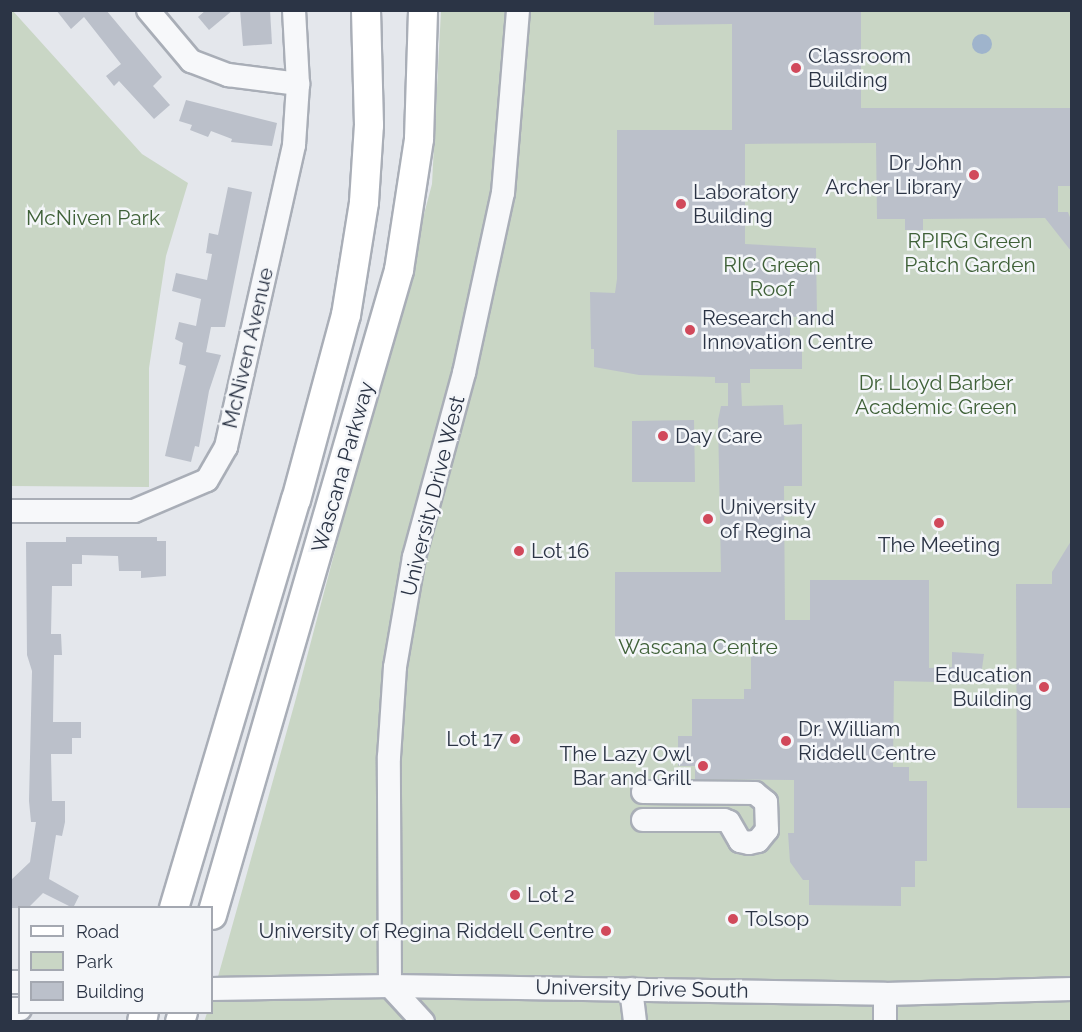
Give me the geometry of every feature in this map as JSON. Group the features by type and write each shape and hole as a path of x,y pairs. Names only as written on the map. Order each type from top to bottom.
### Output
{"main road":[{"name":"Wascana Parkway","path":"175,906 296,500 346,315 364,202 369,125 366,10"},
{"name":"Wascana Parkway","path":"213,912 399,270 419,139 423,10"}],"street":[{"path":"148,10 191,62 228,75 297,84"},
{"name":"McNiven Avenue","path":"10,511 134,511 207,480 226,447 294,145 297,84 294,10"},
{"name":"University Drive West","path":"390,986 389,757 395,668 414,556 464,373 503,193 518,10"},
{"path":"643,792 755,794 766,802 767,830 758,841 749,843 740,841 729,822 724,820 643,820"},
{"path":"390,986 423,1022"},
{"name":"University Drive South","path":"213,989 390,986 885,994 1071,989"},
{"path":"631,989 635,1022"},
{"path":"885,994 885,1022"}],"green space":[{"name":"McNiven Park","path":"12,10 142,154 188,183 166,256 149,368 149,487 11,486"},
{"name":"Wascana Centre","path":"441,11 1071,11 1071,1021 204,1022 207,1014 213,1014 213,994 295,702 432,184"}],"water":[{"path":"982,34 989,37 992,44 989,51 982,54 975,51 972,44 975,37"}],"building":[{"path":"56,10 106,10 162,77 153,86 170,105 154,119 119,81 114,86 106,76 121,64 84,17 71,29"},
{"path":"206,10 233,10 209,30 198,17"},
{"path":"240,10 270,10 272,44 243,46"},
{"path":"654,10 861,12 861,108 1071,108 1071,186 1058,186 1058,212 1068,212 1071,220 1071,251 1045,218 923,219 923,230 905,230 905,219 877,219 876,143 745,144 745,244 816,248 817,316 790,317 790,344 802,344 802,369 750,369 750,383 741,383 742,406 783,405 784,425 802,424 802,486 784,486 785,620 810,620 810,580 929,580 929,668 952,667 952,652 984,654 980,683 894,681 893,767 909,767 909,781 927,781 927,861 915,861 915,887 901,887 901,906 809,905 809,880 803,880 790,862 788,833 794,833 794,780 695,779 695,766 678,766 678,736 692,736 692,699 744,699 744,689 751,689 751,652 642,652 642,637 615,637 615,572 721,572 718,420 721,406 728,406 728,383 715,383 715,377 639,375 594,367 594,349 591,349 590,292 615,293 617,279 617,130 732,130 732,24 654,25"},
{"path":"186,100 277,123 272,146 231,142 232,139 211,131 208,137 190,130 192,125 179,121"},
{"path":"228,187 252,192 225,327 211,327 206,352 221,355 209,391 199,447 195,446 191,462 165,456 186,366 179,364 183,343 175,339 179,322 196,326 201,299 172,291 176,273 207,280 212,254 206,253 209,233 218,235"},
{"name":"Day Care","path":"694,420 695,482 632,482 632,421"},
{"path":"66,537 157,537 157,541 166,541 166,576 141,578 141,571 119,571 118,556 82,555 82,564 72,564 72,586 52,586 51,634 61,634 62,655 54,655 53,722 81,722 81,738 72,738 72,754 51,754 52,801 65,801 65,822 62,836 56,835 49,879 79,896 74,906 69,906 43,893 30,906 10,908 10,881 30,862 36,822 31,822 29,801 32,671 27,655 26,542 66,542"},
{"name":"Education Building","path":"1071,541 1071,808 1017,808 1016,584 1052,584 1052,572"}],"place":[{"name":"Classroom Building","path":"796,68"},
{"name":"Dr John Archer Library","path":"974,175"},
{"name":"Laboratory Building","path":"681,204"},
{"name":"Research and Innovation Centre","path":"690,330"},
{"name":"Day Care","path":"663,436"},
{"name":"University of Regina","path":"708,519"},
{"name":"The Meeting","path":"939,523"},
{"name":"Lot 16","path":"519,551"},
{"name":"Education Building","path":"1044,687"},
{"name":"Lot 17","path":"515,739"},
{"name":"Dr. William Riddell Centre","path":"786,741"},
{"name":"The Lazy Owl Bar and Grill","path":"703,766"},
{"name":"Lot 2","path":"515,895"},
{"name":"Tolsop","path":"733,919"},
{"name":"University of Regina Riddell Centre","path":"606,931"}],"park label":[{"name":"RPIRG Green Patch Garden","path":"970,253"},
{"name":"RIC Green Roof","path":"772,277"},
{"name":"Dr. Lloyd Barber Academic Green","path":"936,395"}]}
